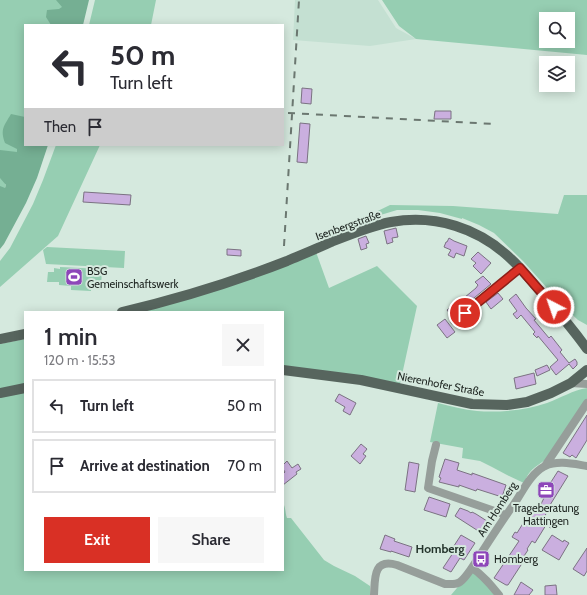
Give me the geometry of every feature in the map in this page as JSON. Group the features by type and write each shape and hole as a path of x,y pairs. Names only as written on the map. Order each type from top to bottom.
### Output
{"main road":[{"name":"Isenbergstraße","path":"126,311 178,298 249,275 360,230 379,224 401,220 437,221 468,230 505,253 573,329 587,348"},
{"path":"573,329 587,335"},
{"path":"0,339 24,334"},
{"name":"Nierenhofer Straße","path":"284,370 361,380 472,404 507,405 527,402 551,393 571,383 587,370"},
{"path":"0,393 24,388"}],"street":[{"path":"454,321 520,268"},
{"path":"571,383 587,384"},
{"name":"Am Homberg","path":"374,595 376,572 383,564 391,563 439,582 449,584 460,582 472,568 533,475 545,466 587,403"},
{"path":"436,445 428,488 506,515"},
{"path":"545,466 566,463 587,466"},
{"path":"472,568 483,576 499,595"}],"shaded area":[{"path":"0,0 72,0 68,24 24,24 24,146 5,184 5,188 0,192"},
{"path":"56,0 89,0 83,24 50,24 46,17 47,10 59,9 62,7"},
{"path":"95,0 156,0 151,24 89,24"},
{"path":"295,0 378,0 396,28 416,39 370,46 293,40"},
{"path":"382,0 587,0 587,55 416,39 399,26"},
{"path":"11,114 24,117 24,146 48,146 37,178 26,203 0,249 0,186 5,188 6,185 0,178 0,150 17,152 17,149 5,143 3,131"},
{"path":"56,146 100,146 58,236 0,287 0,261 10,248 33,204"},
{"path":"564,195 587,195 587,325 578,320 564,307 523,261 494,233 479,225 462,218 418,210 397,210 351,224 390,205 453,206 558,214"},
{"path":"47,247 125,251 124,268 46,264 43,250"},
{"path":"316,252 329,288 377,266 417,306 400,384 284,368 284,311 140,311"},
{"name":"BSG Gemeinschaftswerk","path":"60,267 102,269 101,288 91,287 91,291 71,290 71,286 59,285 59,282 47,282 48,272 54,272 54,268 60,269"},
{"path":"24,339 24,571 284,571 284,505 287,518 291,518 324,560 355,576 370,586 370,595 0,595 0,344"},
{"path":"587,388 587,399 551,455 528,474 524,483 480,461 462,458 463,448 430,442 438,403 462,409 494,412 547,403 572,392"},
{"path":"474,568 497,595 451,595"}],"building":[{"path":"302,88 312,89 311,104 301,103"},
{"path":"435,111 451,111 451,119 434,119"},
{"path":"300,123 310,124 307,163 297,162"},
{"path":"84,192 131,195 130,205 83,202"},
{"path":"396,228 398,237 392,238 393,242 387,244 384,231"},
{"path":"366,236 369,243 366,244 367,248 361,250 358,239"},
{"path":"449,238 467,246 464,256 456,253 454,258 448,255 451,250 444,247"},
{"path":"227,249 241,250 241,256 227,255"},
{"path":"478,252 491,263 481,274 473,266 476,263 471,259"},
{"path":"483,276 491,284 451,315 447,310 476,288 478,285 475,282"},
{"path":"498,293 503,299 491,309 486,302"},
{"path":"516,294 536,319 534,320 549,338 551,336 562,350 560,352 569,363 575,359 577,365 573,369 569,364 556,375 550,367 558,360 538,336 537,338 533,334 535,332 521,315 517,319 513,314 517,311 509,300"},
{"path":"445,319 455,332 447,338 437,325"},
{"path":"547,365 550,370 537,376 535,370"},
{"path":"534,373 536,384 516,389 514,378"},
{"path":"339,394 356,403 350,415 343,411 345,407 335,401"},
{"path":"587,415 587,440 576,458 572,455 570,457 563,453"},
{"path":"361,444 367,449 363,454 366,456 360,464 351,456"},
{"path":"445,459 459,463 457,470 472,475 472,473 506,485 502,497 477,489 476,491 459,485 459,487 439,482 441,478 439,477"},
{"path":"287,461 292,468 298,464 301,469 284,484 285,472 284,464"},
{"path":"409,462 419,464 415,492 405,490"},
{"path":"558,471 568,476 544,517 554,523 551,528 546,525 535,543 532,541 527,549 528,550 521,565 508,585 506,585 494,578 519,541 512,537 515,532 517,533 527,517 529,518 539,502 541,504 546,494 544,493"},
{"path":"429,497 450,504 446,517 424,510"},
{"path":"460,508 476,514 490,523 483,534 455,516"},
{"path":"385,535 395,539 394,541 412,547 409,557 380,549"},
{"path":"461,535 475,543 464,560 460,558 451,572 443,568 453,553 450,552"},
{"path":"552,535 563,542 564,540 569,543 559,560 542,550"},
{"path":"587,548 587,571 584,576 573,569"},
{"path":"521,582 533,590 529,595 514,595"},
{"path":"556,585 557,595 545,595 545,586"}],"railway":[{"path":"284,246 299,0"},
{"path":"288,113 495,124"}],"place":[{"name":"BSG Gemeinschaftswerk","path":"74,277"},
{"name":"Trageberatung Hattingen","path":"546,490"},
{"name":"Homberg","path":"481,559"}],"district":[{"name":"Homberg","path":"440,549"}],"route":[{"path":"465,313 520,268 554,307"}]}
